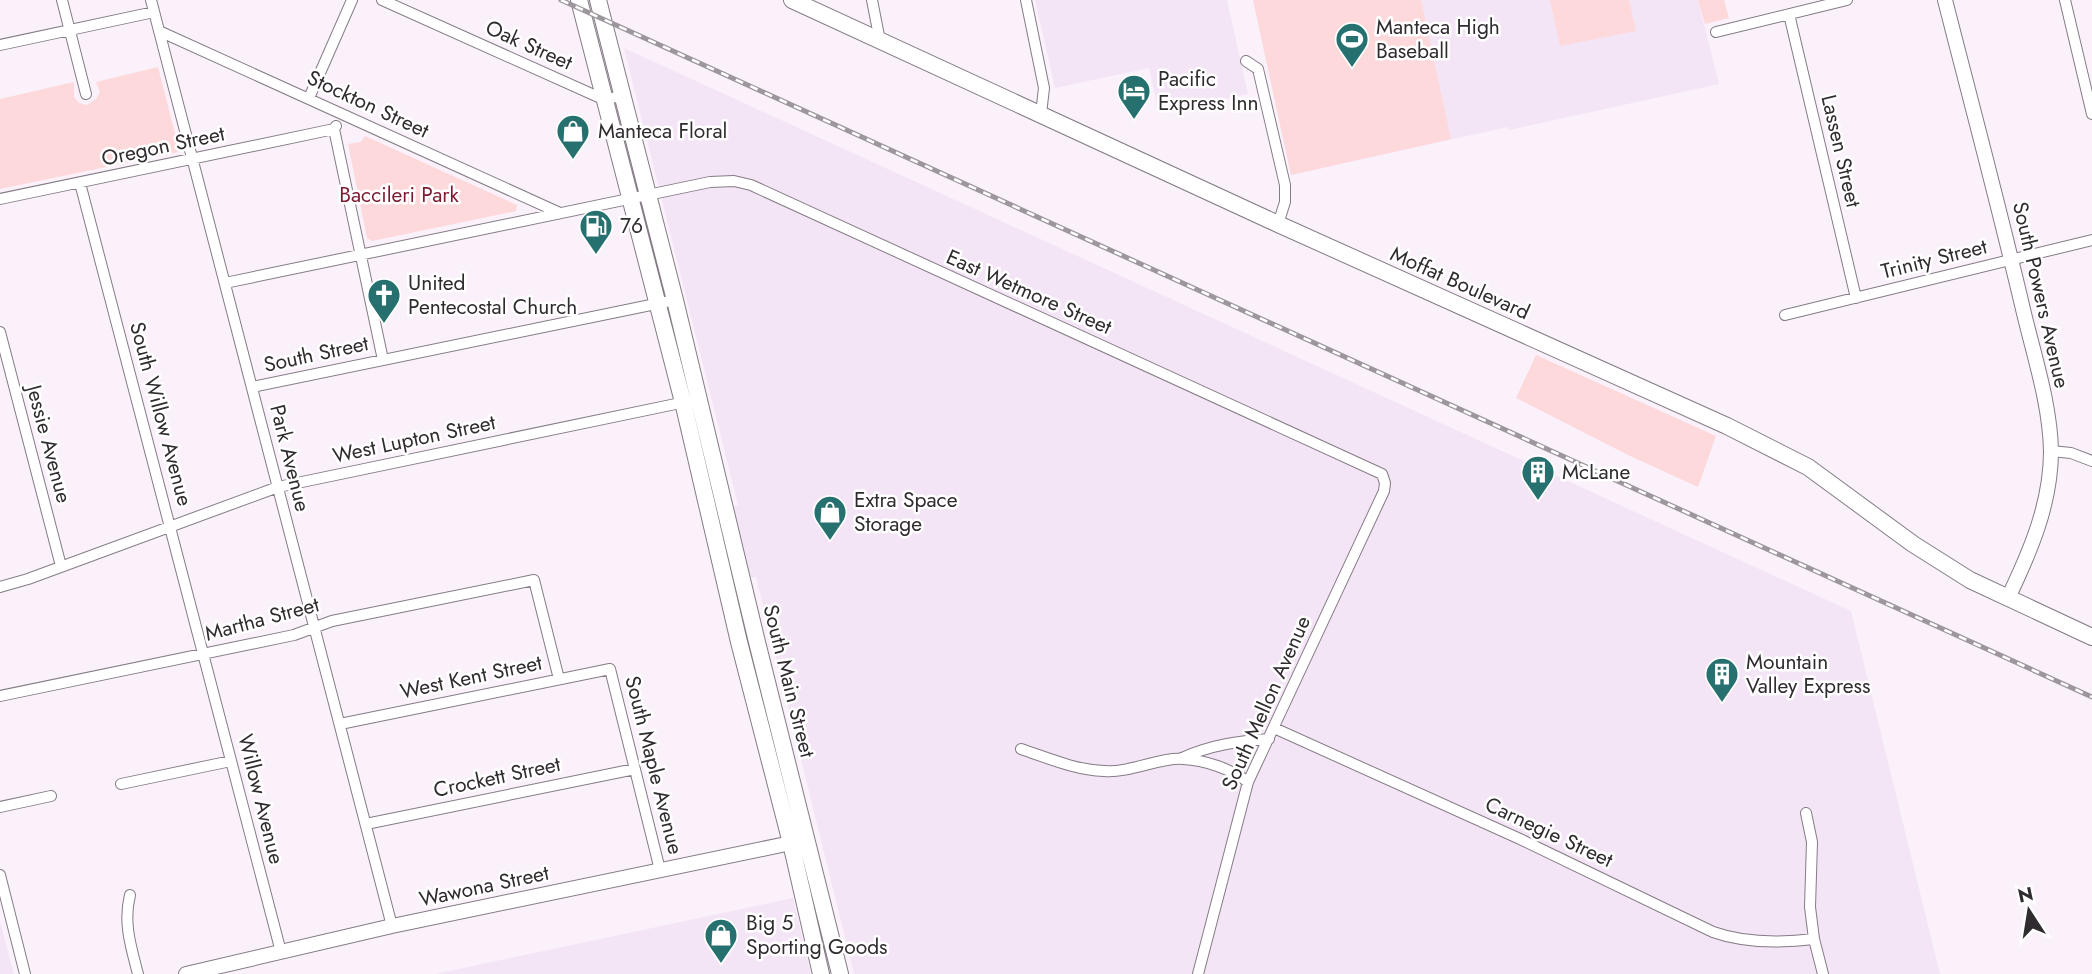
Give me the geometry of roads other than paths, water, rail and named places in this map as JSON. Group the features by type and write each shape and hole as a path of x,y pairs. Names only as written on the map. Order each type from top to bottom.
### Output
{"main road":[{"name":"South Main Street","path":"579,0 658,304 691,400 756,638 840,974"},
{"name":"South Main Street","path":"598,0 675,300 691,400 739,642 791,843 821,974"},
{"name":"Moffat Boulevard","path":"792,0 1278,224 1727,426 1808,467 1913,544 1970,580 2092,637"},
{"path":"739,642 756,638"},
{"path":"791,843 799,848 811,883 819,892"}],"street":[{"path":"62,0 86,94"},
{"name":"Park Avenue","path":"151,0 392,926"},
{"path":"309,98 352,0"},
{"name":"Oak Street","path":"382,0 605,100"},
{"path":"872,0 880,41"},
{"path":"1026,0 1044,88 1041,114"},
{"path":"1716,32 1847,0"},
{"name":"South Powers Avenue","path":"1945,0 2012,260 2046,409 2050,451 2047,489 2029,555 2008,598"},
{"path":"2065,0 2092,114"},
{"path":"0,45 154,12"},
{"name":"Lassen Street","path":"1789,14 1856,298"},
{"name":"Stockton Street","path":"159,31 560,213"},
{"path":"1246,61 1258,69 1283,180 1285,202 1278,224"},
{"path":"605,100 624,95"},
{"path":"345,115 334,129 383,360"},
{"name":"Oregon Street","path":"0,200 334,129"},
{"name":"East Wetmore Street","path":"225,283 710,181 734,181 751,186 1373,469 1384,479 1381,497"},
{"name":"South Willow Avenue","path":"80,183 203,655"},
{"name":"Trinity Street","path":"1785,315 2092,240"},
{"name":"South Street","path":"252,387 675,300"},
{"name":"Jessie Avenue","path":"0,332 61,566"},
{"name":"West Lupton Street","path":"0,587 278,487 691,400"},
{"path":"2050,451 2071,453 2092,461"},
{"name":"South Mellon Avenue","path":"1198,974 1248,782 1381,497"},
{"name":"Martha Street","path":"0,696 203,655 294,635 332,621 534,580 559,679"},
{"name":"Willow Avenue","path":"203,655 281,952"},
{"name":"West Kent Street","path":"340,724 610,668"},
{"name":"South Maple Avenue","path":"610,668 660,870"},
{"path":"1021,749 1081,768 1105,772 1124,771 1182,758 1199,750 1272,734"},
{"name":"Carnegie Street","path":"1272,734 1520,839 1713,932 1754,940 1792,942 1814,939"},
{"path":"1182,758 1221,767 1248,782"},
{"path":"121,784 232,761"},
{"name":"Crockett Street","path":"366,824 635,769"},
{"path":"0,807 51,796"},
{"path":"1806,813 1812,842 1810,907 1814,939 1823,974"},
{"name":"Wawona Street","path":"186,974 392,926 791,843"},
{"path":"0,875 25,974"},
{"path":"130,895 126,925 138,974"}],"railway":[{"path":"561,0 2092,697"}],"place":[{"name":"Manteca High Baseball","path":"1352,69"},
{"name":"Pacific Express Inn","path":"1134,121"},
{"name":"Manteca Floral","path":"573,161"},
{"name":"76","path":"596,256"},
{"name":"United Pentecostal Church","path":"384,325"},
{"name":"McLane","path":"1538,502"},
{"name":"Extra Space Storage","path":"830,542"},
{"name":"Mountain Valley Express","path":"1722,704"},
{"name":"Big 5 Sporting Goods","path":"721,965"}],"park label":[{"name":"Baccileri Park","path":"399,195"}]}
